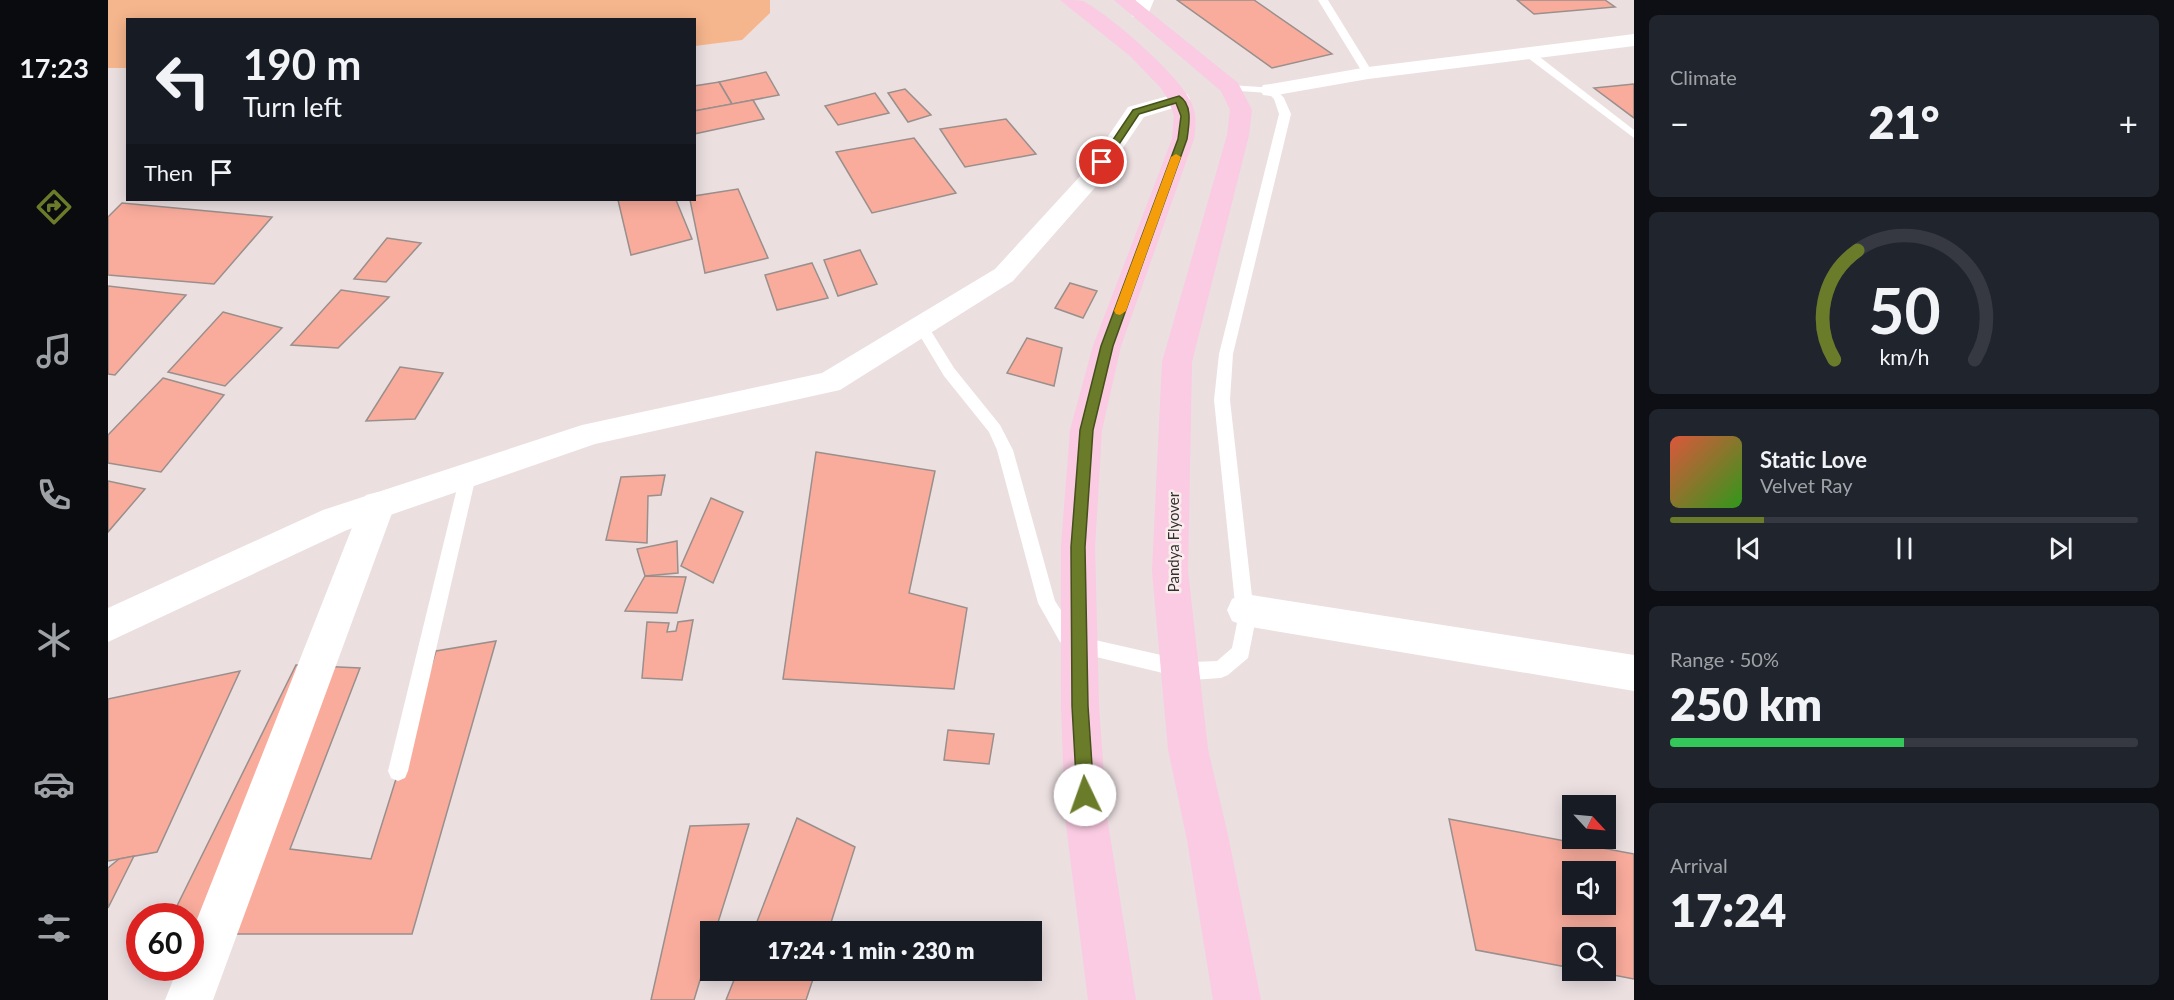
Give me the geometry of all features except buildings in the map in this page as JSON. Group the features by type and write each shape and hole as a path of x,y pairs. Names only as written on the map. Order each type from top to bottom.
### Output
{"main road":[{"path":"1069,0 1135,51 1166,80 1179,99 1185,116 1183,139 1107,346 1086,430 1078,547 1080,706 1086,817 1112,1000"},
{"path":"1123,0 1142,6 1235,99"},
{"name":"Pandya Flyover","path":"1235,99 1238,135 1177,362 1170,571 1188,749 1208,840 1237,1000"}],"street":[{"path":"1270,90 1368,74 1634,40"},
{"path":"108,626 335,520 378,505 594,434 830,382 1004,275 1091,178 1136,112 1179,99"},
{"path":"189,1000 378,505"},
{"path":"1245,610 1634,673"}],"lane":[{"path":"1323,0 1331,9 1368,74"},
{"path":"1528,53 1634,135"},
{"path":"921,326 948,372 995,429 1005,450 1047,603 1067,636 1092,648 1192,671 1221,669 1241,652 1246,623 1222,400 1226,354 1285,114 1278,98 1270,90 1235,99"},
{"path":"398,771 468,476"}],"shaded area":[{"path":"108,0 770,0 770,13 742,40 696,46 696,18 126,18 126,68 108,68"}],"slow traffic":[{"path":"1120,311 1176,157"}],"route":[{"path":"1085,795 1080,706 1078,547 1086,430 1107,346 1183,139 1185,116 1179,99 1136,112 1102,162"}]}
